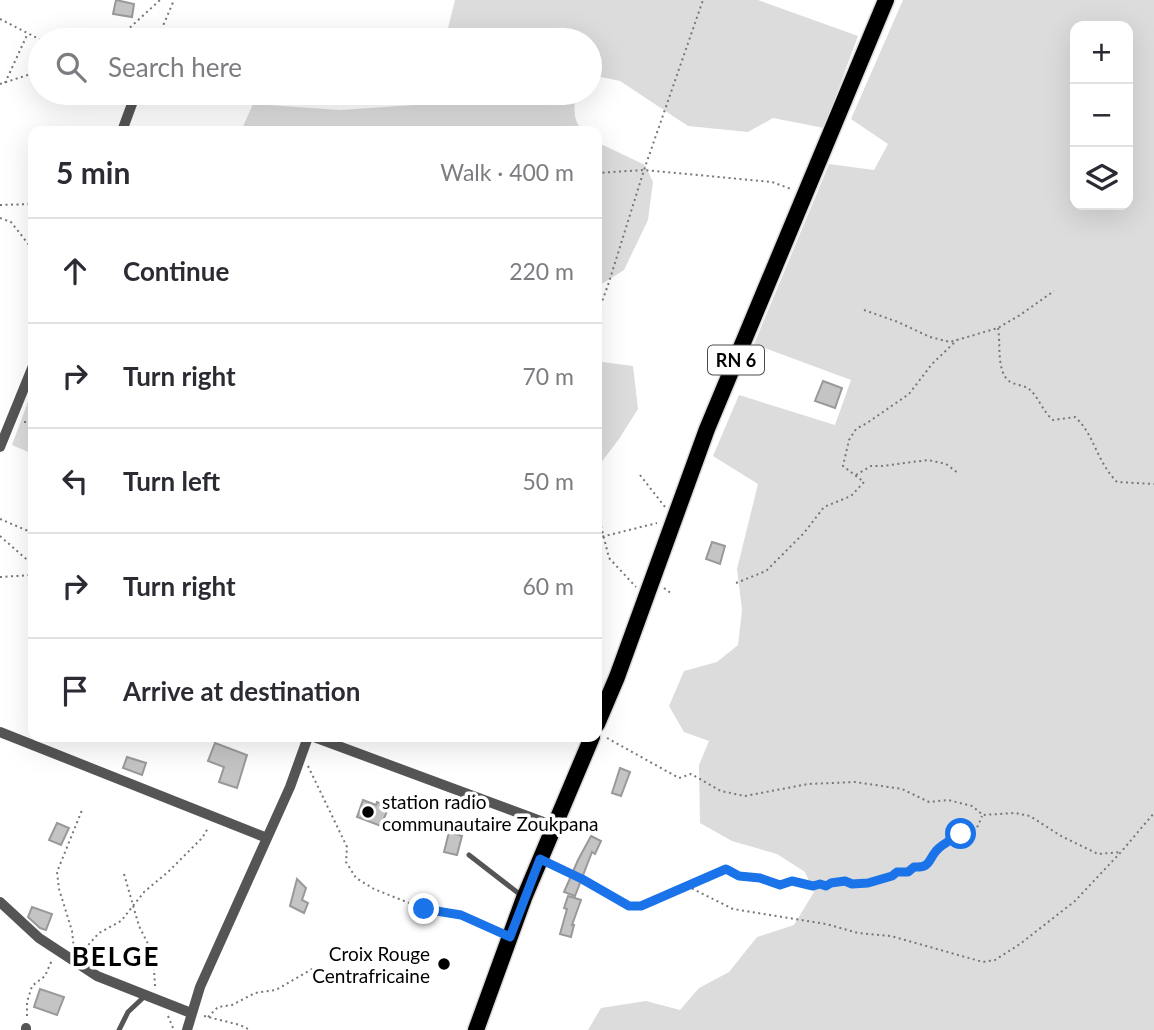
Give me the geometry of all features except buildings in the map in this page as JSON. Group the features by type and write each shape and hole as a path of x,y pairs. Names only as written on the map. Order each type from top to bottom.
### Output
{"main road":[{"name":"RN 6","path":"602,712 707,429 886,0"},
{"path":"476,1030 524,898 590,742"}],"street":[{"path":"124,126 132,105"},
{"path":"0,447 28,378"},
{"path":"0,732 267,838"},
{"path":"187,1030 212,958 290,787 306,742"},
{"path":"327,742 554,826"},
{"path":"0,902 39,939 97,976 191,1013"}],"lane":[{"path":"469,855 524,898"},
{"path":"119,1030 128,1012 146,995"}],"path":[{"path":"130,28 160,0"},
{"path":"163,28 174,0"},
{"path":"602,302 703,0"},
{"path":"0,19 28,33 5,83"},
{"path":"0,84 28,75"},
{"path":"602,173 644,170 772,182 805,195"},
{"path":"0,205 28,204"},
{"path":"0,218 12,222 28,243"},
{"path":"864,310 930,337 950,342 998,328 1054,291"},
{"path":"998,328 1000,369 1009,381 1030,389 1053,420 1075,417 1078,419 1106,469 1117,482 1154,484"},
{"path":"736,583 766,571 804,533 824,507 851,496 864,482 843,466 849,440 856,429 909,394 932,364 957,340"},
{"path":"855,475 871,466 928,460 946,464 958,473"},
{"path":"604,536 674,519 640,475"},
{"path":"0,519 28,531"},
{"path":"602,529 609,558 645,598"},
{"path":"0,536 28,561"},
{"path":"0,577 28,575"},
{"path":"608,739 679,778 691,774 721,792 745,796 808,784 855,782 902,789 929,802 948,800 972,806 983,815 1015,813 1030,816 1061,836 1098,854 1121,852"},
{"path":"302,752 347,847 346,862 356,878 374,889 424,909 461,915 510,937"},
{"path":"75,962 72,931 57,872 82,810"},
{"path":"687,886 733,909 826,924 858,933 891,936 984,962 995,960 1020,944 1075,901 1154,813"},
{"path":"540,859 629,906 641,906 726,869 739,876 760,878 780,885 792,881 813,886 845,881 852,884 868,883 929,863 937,849 978,826 983,815"},
{"path":"75,962 99,933 121,921 144,892 202,838 208,827 228,822"},
{"path":"124,874 139,926 153,954 155,993 163,1002 175,1030"},
{"path":"26,1029 27,1002 32,986 46,976 57,950"},
{"path":"208,1017 218,1007 232,1005 255,993 276,990 314,968"},
{"path":"191,1013 250,1030"}],"shaded area":[{"path":"455,0 758,0 858,36 824,128 773,118 748,132 688,126 620,81 602,77 602,28 448,28"},
{"path":"903,0 1154,0 1154,1030 588,1030 601,1008 646,1001 680,1010 699,988 729,972 757,937 794,925 814,892 805,872 777,854 732,841 700,823 699,765 709,741 684,732 669,706 684,671 717,662 738,645 742,610 737,569 758,484 713,456 739,395 835,425 851,380 754,344 829,164 874,170 888,144 851,119"},
{"path":"253,105 340,110 414,105 574,105 579,126 243,126"},
{"path":"602,144 645,165 653,182 648,220 624,270 602,284"},
{"path":"602,362 633,366 638,409 602,461"},
{"path":"28,402 28,452 12,445"}],"place":[{"name":"station radio communautaire Zoukpana","path":"368,812"},
{"name":"Croix Rouge Centrafricaine","path":"444,964"}],"district":[{"name":"BELGE","path":"116,956"}],"route":[{"path":"424,909 461,915 510,937 540,859 629,906 641,906 726,869 739,876 760,878 780,885 792,881 813,886 845,881 852,884 868,883 897,872 908,872 914,867 922,867 929,863 937,849 961,834"}]}
